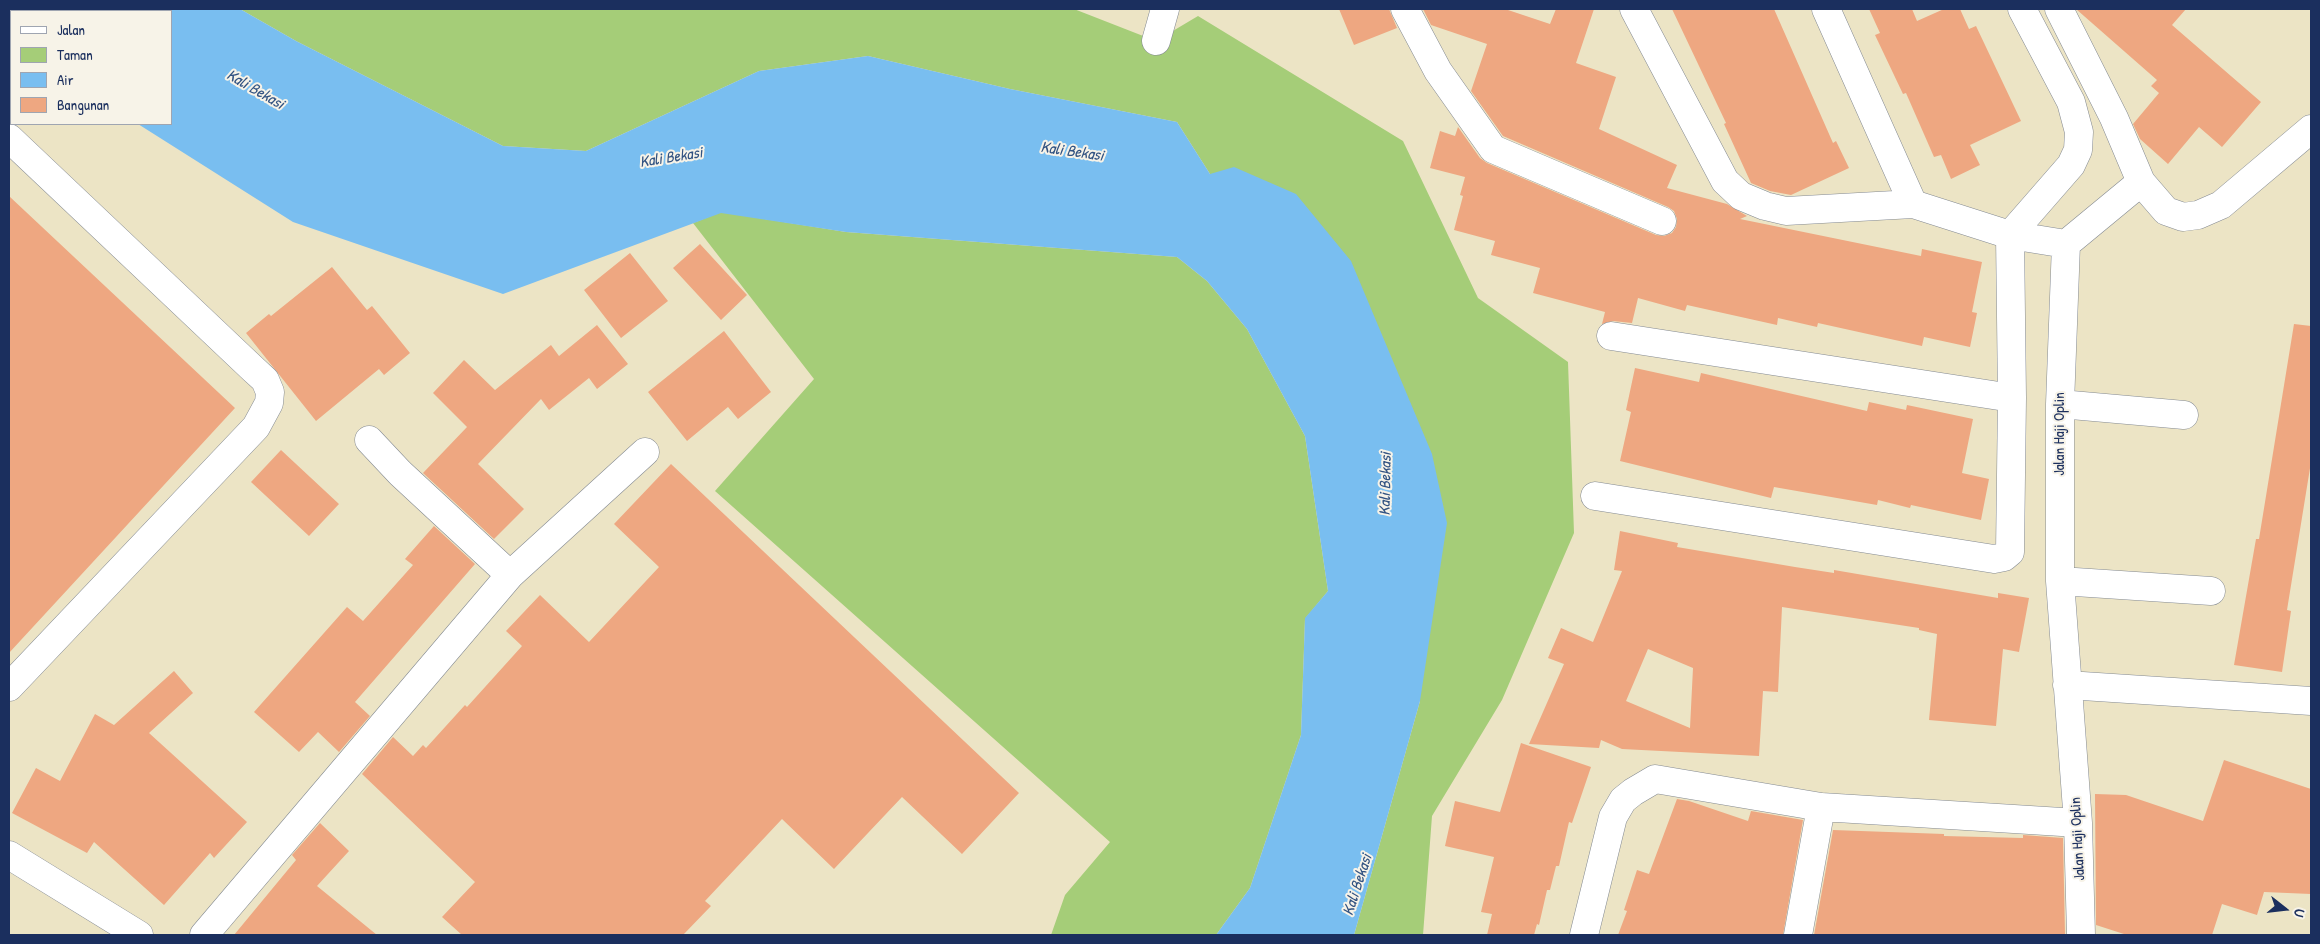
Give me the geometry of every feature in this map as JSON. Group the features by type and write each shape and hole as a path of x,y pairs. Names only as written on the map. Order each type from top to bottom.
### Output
{"street":[{"path":"1156,41 1165,9"},
{"path":"1405,9 1438,71 1493,149 1662,221"},
{"path":"1634,9 1725,181 1741,196 1765,206 1786,211 1913,204 2010,235 2066,244 2141,182"},
{"path":"1826,9 1913,204"},
{"path":"1595,496 1994,558 2004,557 2010,552 2012,398 2010,235 2061,179 2071,165 2078,150 2079,132 2071,102 2022,9"},
{"path":"2059,9 2114,118 2141,182 2166,211 2183,217 2198,215 2221,205 2311,129"},
{"path":"9,138 265,380 270,398 265,414 256,427 9,687"},
{"name":"Jalan Haji Oplin","path":"2066,244 2060,404 2060,581 2078,823 2081,935"},
{"path":"1611,336 2012,398"},
{"path":"2060,404 2184,415"},
{"path":"369,440 400,473 510,575"},
{"path":"204,935 510,575 646,452"},
{"path":"2060,581 2211,591"},
{"path":"2067,685 2310,694"},
{"path":"1584,935 1612,817 1622,800 1656,779 1821,807 2078,823"},
{"path":"1798,935 1821,807"},
{"path":"9,855 139,935"}],"green space":[{"path":"240,9 1074,9 1156,41 1198,16 1403,141 1478,298 1568,362 1574,533 1502,700 1432,816 1423,935 1354,935 1420,701 1210,174 1177,122 1010,89 868,56 759,71 586,151 503,146 296,41"},
{"path":"721,212 846,232 1177,257 1207,281 1247,329 1305,436 1328,591 1305,619 1301,735 1250,888 1216,935 1051,935 1065,895 1110,842 715,491 814,379 693,223"}],"water":[{"name":"Kali Bekasi","path":"9,9 240,9 296,41 503,146 586,151 759,71 868,56 1010,89 1177,122 1210,174 1234,167 1296,194 1351,261 1432,454 1447,523 1420,701 1354,935 1216,935 1250,888 1301,735 1305,618 1328,591 1305,436 1247,329 1207,281 1177,257 846,232 721,213 503,294 293,222 140,125 172,125 172,10 10,10 9,34"}],"building":[{"path":"1339,9 1389,9 1397,28 1354,45"},
{"path":"1423,9 1505,9 1550,24 1556,9 1594,9 1576,63 1616,77 1599,129 1677,165 1667,188 1727,204 1747,216 1740,219 1921,256 1922,249 1982,262 1972,312 1977,313 1970,347 1924,337 1922,346 1818,323 1817,327 1778,318 1777,325 1687,305 1685,311 1638,298 1632,323 1613,321 1602,324 1605,312 1533,293 1540,268 1491,255 1495,241 1454,230 1463,196 1460,195 1465,177 1430,168 1440,131 1455,136 1458,127 1480,158 1487,163 1656,235 1664,236 1672,233 1676,227 1677,219 1674,211 1503,136 1471,91 1487,44 1431,25"},
{"path":"1672,9 1774,9 1833,143 1836,141 1849,168 1791,195 1770,191 1751,183 1724,124 1726,123"},
{"path":"1869,9 1912,9 1917,21 1944,9 1960,9 1969,29 1976,26 2021,121 1970,145 1980,165 1951,179 1941,155 1934,157 1906,93 1903,94 1875,35 1880,33"},
{"path":"2076,9 2186,9 2172,25 2261,102 2222,147 2199,127 2168,164 2140,139 2133,124 2159,93 2151,86 2157,80"},
{"path":"9,196 235,408 9,653"},
{"path":"700,244 747,295 721,320 673,268"},
{"path":"630,253 668,301 621,338 584,290"},
{"path":"332,267 367,310 372,306 410,353 384,375 379,369 316,421 246,333 269,314 271,316"},
{"path":"2294,324 2311,326 2311,462 2287,610 2291,611 2282,672 2234,665 2256,539 2259,539"},
{"path":"597,325 628,364 597,389 589,378 549,410 541,399 478,464 524,509 494,539 423,473 467,427 433,393 464,360 495,390 551,345 559,356"},
{"path":"724,331 771,392 738,419 728,407 687,441 648,392"},
{"path":"1635,368 1699,382 1701,373 1867,411 1869,402 1906,410 1907,405 1973,419 1962,473 1989,479 1981,520 1911,505 1910,508 1878,500 1877,505 1774,487 1771,498 1620,461 1631,412 1626,410"},
{"path":"281,450 339,504 309,536 251,482"},
{"path":"671,464 1019,793 962,854 902,797 834,869 782,819 705,901 711,906 683,935 462,935 442,917 475,882 362,774 393,737 413,756 423,745 426,748 465,705 467,707 522,646 506,631 540,595 589,642 659,567 614,524"},
{"path":"434,526 475,564 355,702 370,716 339,752 318,732 299,752 254,712 347,607 363,621 413,565 405,559"},
{"path":"1620,531 1678,543 1677,547 1795,567 1834,573 1834,570 1998,598 1998,593 2029,598 2019,652 2003,649 1996,726 1929,720 1937,634 1919,630 1919,628 1782,607 1778,692 1763,691 1759,756 1622,749 1601,740 1599,748 1529,744 1564,664 1548,658 1561,628 1593,642 1622,571 1614,570","holes":["1648,649 1693,668 1690,728 1626,701"]},
{"path":"174,671 193,693 149,733 247,822 214,858 210,853 164,905 94,842 87,853 12,813 36,768 60,781 95,714 114,725"},
{"path":"1521,743 1591,767 1572,823 1569,822 1559,866 1556,866 1550,890 1547,890 1539,925 1537,924 1534,935 1487,935 1492,914 1481,912 1494,857 1445,846 1455,801 1500,812"},
{"path":"2224,760 2311,789 2311,894 2264,892 2257,915 2222,904 2212,935 2127,935 2096,925 2095,794 2126,795 2203,821"},
{"path":"1677,799 1689,801 1748,821 1751,811 1803,820 1783,935 1618,935 1627,911 1624,910 1637,870 1649,874"},
{"path":"320,823 349,851 317,886 377,935 234,935 296,860 292,855"},
{"path":"1833,830 1944,834 1944,836 2023,838 2023,835 2063,838 2065,935 1814,935"}]}
